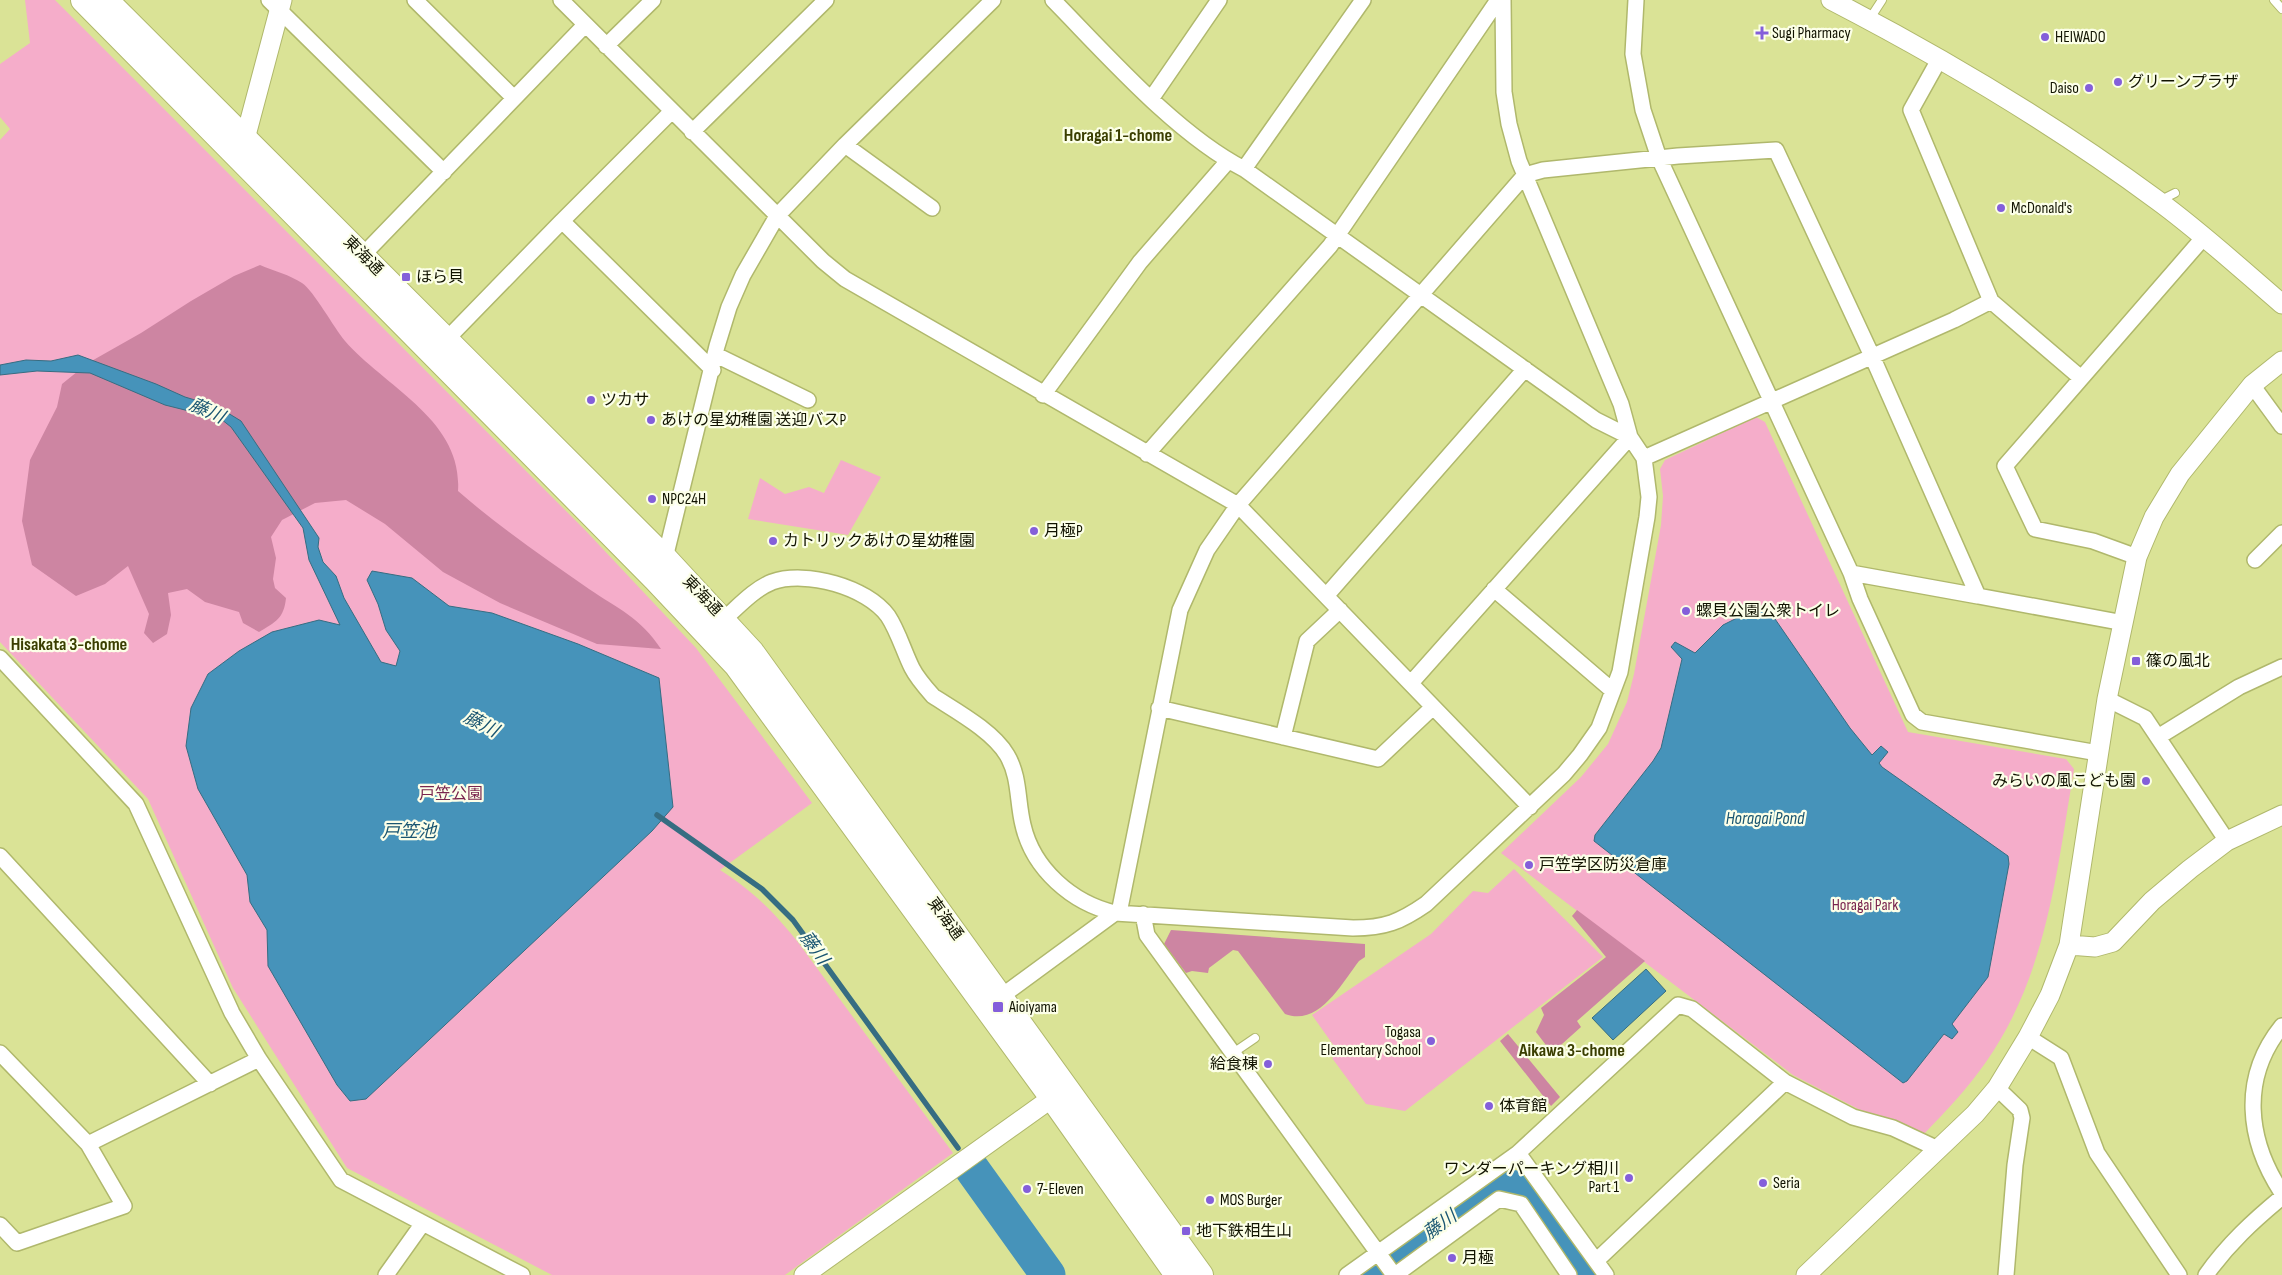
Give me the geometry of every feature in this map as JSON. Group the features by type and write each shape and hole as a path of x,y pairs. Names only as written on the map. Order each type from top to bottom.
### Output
{"main road":[{"name":"東海通","path":"83,0 362,256 447,339 724,619 752,652 993,1002"},
{"name":"東海通","path":"106,0 239,145 736,665 993,1002 1059,1093 1200,1275"},
{"name":"東海通","path":"1059,1093 1177,1275"}],"street":[{"path":"415,0 514,98"},
{"path":"561,0 823,262 846,279 1043,395 1238,505 1530,807"},
{"path":"606,46 653,0"},
{"path":"692,132 826,0"},
{"path":"665,558 729,307 743,275 777,216 846,144 993,0"},
{"path":"1053,0 1151,99 1228,161 1244,169 1596,420 1630,437"},
{"path":"1151,99 1219,0"},
{"path":"1244,169 1362,0"},
{"path":"1147,454 1330,246 1498,0"},
{"path":"724,619 758,590 773,582 799,577 851,588 878,604 889,617 913,671 933,696 995,739 1006,753 1018,785 1023,825 1033,854 1056,881 1094,908 1117,913 1346,928 1378,928 1403,920 1426,904 1530,807 1580,755 1599,728 1620,672 1649,497 1644,458 1630,437 1621,404 1525,175 1509,124 1504,92 1503,0"},
{"path":"1636,0 1633,54 1643,110 1659,158 1851,573 1860,598 1913,715 1922,722 2098,753"},
{"path":"1832,0 1940,58 2167,197 2204,237 2282,304"},
{"path":"239,145 277,4"},
{"path":"277,4 444,172"},
{"path":"362,256 585,25"},
{"path":"1940,58 1911,110 1991,301 2081,378"},
{"path":"447,339 671,112"},
{"path":"846,144 932,208"},
{"path":"993,1002 1117,913 1180,610 1193,576 1222,525 1525,175 1543,170 1659,158 1776,150 1872,356 1978,596"},
{"path":"1043,395 1140,262 1228,161"},
{"path":"562,221 713,370"},
{"path":"2137,557 2093,540 2035,529 2005,466 2204,237"},
{"path":"1644,458 1991,301"},
{"path":"716,355 808,400"},
{"path":"1806,1275 1975,1114 1997,1088 2028,1037 2050,995 2069,945 2107,698 2137,557 2154,517 2180,474 2252,385 2282,361"},
{"path":"1326,596 1525,369"},
{"path":"2252,385 2282,426"},
{"path":"1410,683 1630,437"},
{"path":"2255,560 2282,532"},
{"path":"1851,573 2124,623"},
{"path":"1494,589 1613,691"},
{"path":"1283,737 1307,641 1340,610"},
{"path":"0,658 136,804 232,1013 259,1059 341,1180 514,1273"},
{"path":"2158,737 2239,687 2282,667"},
{"path":"2107,698 2145,718 2227,841"},
{"path":"1159,708 1378,759 1433,707"},
{"path":"2069,945 2095,947 2113,942 2152,901 2227,841 2282,815"},
{"path":"0,856 210,1084"},
{"path":"1143,914 1147,935 1388,1266"},
{"path":"1388,1266 1518,1153 1678,1005 1692,1010 1785,1082 1852,1117 1893,1128 1938,1149"},
{"path":"2206,1275 2224,1250 2249,1224 2282,1195 2268,1173 2262,1156 2255,1131 2252,1099 2255,1078 2263,1057 2282,1026"},
{"path":"2028,1037 2061,1058 2097,1153 2179,1275"},
{"path":"0,1052 88,1144 124,1206 17,1243 0,1225"},
{"path":"88,1144 259,1059"},
{"path":"1596,1261 1785,1082"},
{"path":"1994,1275 2006,1269 2022,1118 2020,1110 1997,1088"},
{"path":"804,1275 1059,1093"},
{"path":"1518,1153 1606,1275"},
{"path":"1347,1275 1388,1266 1499,1199 1521,1204 1569,1275"},
{"path":"386,1275 423,1223"}],"lane":[{"path":"1869,20 1882,0"},
{"path":"2274,0 2282,9"},
{"path":"1233,1053 1255,1038"}],"green space":[{"name":"戸笠公園","path":"25,0 55,0 585,530 696,648 812,803 720,870 753,894 788,930 953,1153 785,1275 552,1275 347,1168 233,988 148,799 0,642 0,140 10,129 0,117 0,64 30,43"},
{"name":"Horagai Park","path":"1756,417 1765,422 1908,732 2066,759 2074,769 2055,883 2036,958 2023,994 2007,1029 1979,1072 1924,1134 1898,1122 1862,1111 1793,1075 1501,853 1581,777 1608,744 1627,702 1634,674 1661,525 1663,496 1660,469 1665,460"},
{"path":"841,460 881,477 848,535 748,519 760,478 785,494 809,487 824,493"},
{"path":"1514,869 1603,957 1405,1111 1366,1104 1332,1058 1339,1053 1312,1015 1431,934 1473,891 1488,893"}],"shaded area":[{"path":"260,265 292,278 307,287 345,341 435,424 448,444 456,466 458,491 522,541 637,621 661,649 597,644 500,603 443,572 385,524 346,500 315,503 282,520 271,537 276,558 273,579 275,588 286,598 285,605 278,619 259,632 243,623 239,612 205,602 187,589 168,593 171,615 167,634 153,643 144,633 149,614 128,566 105,584 76,596 32,565 22,521 30,460 57,407 62,384 88,363 141,333 191,301 234,276"},
{"path":"1577,910 1645,961 1577,1021 1581,1027 1552,1053 1536,1032 1544,1015 1541,1008 1606,957 1572,916"},
{"path":"1171,930 1365,944 1365,957 1359,961 1337,991 1319,1009 1309,1014 1297,1016 1285,1014 1238,951 1233,950 1209,968 1208,973 1192,971 1186,973 1164,944"},
{"path":"1508,1034 1560,1097 1551,1106 1500,1041"}],"water":[{"name":"戸笠池","path":"78,355 156,384 185,397 218,407 241,421 319,538 318,547 323,562 336,576 344,598 381,662 396,666 400,651 386,630 378,604 367,580 372,571 412,578 449,606 492,613 578,644 659,678 673,807 652,831 366,1099 350,1101 337,1085 268,966 267,930 250,902 247,875 198,789 186,746 191,708 208,674 239,651 272,632 319,620 340,625 309,560 303,528 231,427 221,419 165,405 90,373 37,371 0,375 0,365 26,360 51,361"},
{"name":"Horagai Pond","path":"1757,608 1763,608 1773,616 1850,728 1872,755 1881,746 1888,752 1879,763 1882,767 2008,856 2009,864 1988,977 1952,1024 1958,1032 1952,1039 1944,1034 1907,1081 1903,1083 1594,841 1595,835 1661,748 1682,659 1671,647 1675,642 1695,653 1723,625"},
{"path":"1646,969 1666,991 1613,1040 1592,1018"}],"waterway":[{"name":"藤川","path":"657,815 762,889 793,920 958,1148"},
{"name":"藤川","path":"972,1169 1048,1275"},
{"name":"藤川","path":"1371,1275 1496,1185 1529,1190 1589,1275"}],"place":[{"name":"Sugi Pharmacy","path":"1762,33"},
{"name":"HEIWADO","path":"2045,37"},
{"name":"グリーンプラザ","path":"2118,82"},
{"name":"Daiso","path":"2089,88"},
{"name":"McDonald's","path":"2001,208"},
{"name":"ほら貝","path":"406,277"},
{"name":"ツカサ","path":"591,400"},
{"name":"あけの星幼稚園 送迎バスP","path":"651,420"},
{"name":"NPC24H","path":"652,499"},
{"name":"月極P","path":"1034,531"},
{"name":"カトリックあけの星幼稚園","path":"773,541"},
{"name":"螺貝公園公衆トイレ","path":"1686,611"},
{"name":"篠の風北","path":"2136,661"},
{"name":"みらいの風こども園","path":"2146,781"},
{"name":"戸笠学区防災倉庫","path":"1529,865"},
{"name":"Aioiyama","path":"998,1007"},
{"name":"Togasa Elementary School","path":"1431,1041"},
{"name":"給食棟","path":"1268,1064"},
{"name":"体育館","path":"1489,1106"},
{"name":"ワンダーパーキング相川 Part 1","path":"1629,1178"},
{"name":"Seria","path":"1763,1183"},
{"name":"7-Eleven","path":"1027,1189"},
{"name":"MOS Burger","path":"1210,1200"},
{"name":"地下鉄相生山","path":"1186,1231"},
{"name":"月極","path":"1452,1258"}],"district":[{"name":"Horagai 1-chome","path":"1118,135"},
{"name":"Hisakata 3-chome","path":"69,644"},
{"name":"Aikawa 3-chome","path":"1572,1050"}]}
